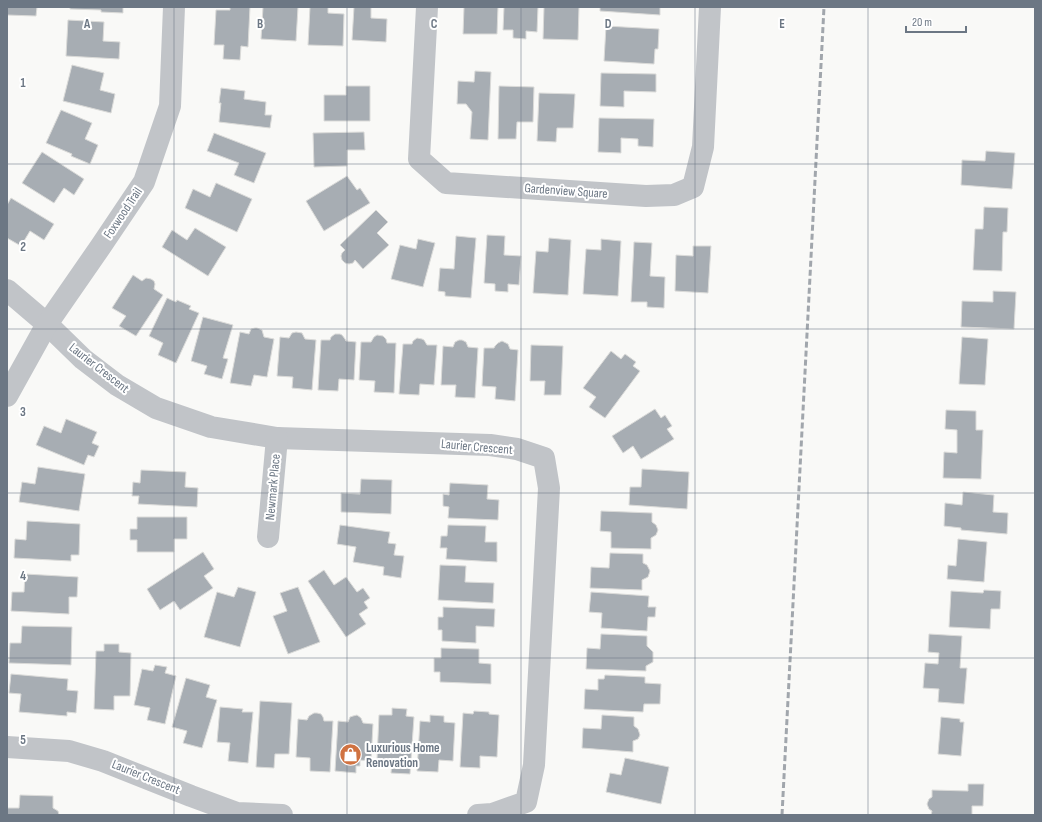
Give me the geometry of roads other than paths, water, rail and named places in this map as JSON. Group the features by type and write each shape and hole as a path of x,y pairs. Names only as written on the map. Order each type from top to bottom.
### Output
{"street":[{"name":"Foxwood Trail","path":"7,396 47,324 144,182 170,106 174,7"},
{"name":"Gardenview Square","path":"427,7 419,159 446,184 646,196 674,195 693,187 703,148 707,42 710,7"},
{"name":"Laurier Crescent","path":"7,290 47,324 83,359 117,385 156,408 211,427 277,438 490,446 517,449 544,458 549,488 534,765 526,802 492,814 478,815"},
{"name":"Newmark Place","path":"268,537 277,438"},
{"name":"Laurier Crescent","path":"7,747 69,751 104,760 190,796 237,813 282,815"}],"railway":[{"path":"782,815 824,7"}],"place":[{"name":"Luxurious Home Renovation","path":"350,755"}]}
